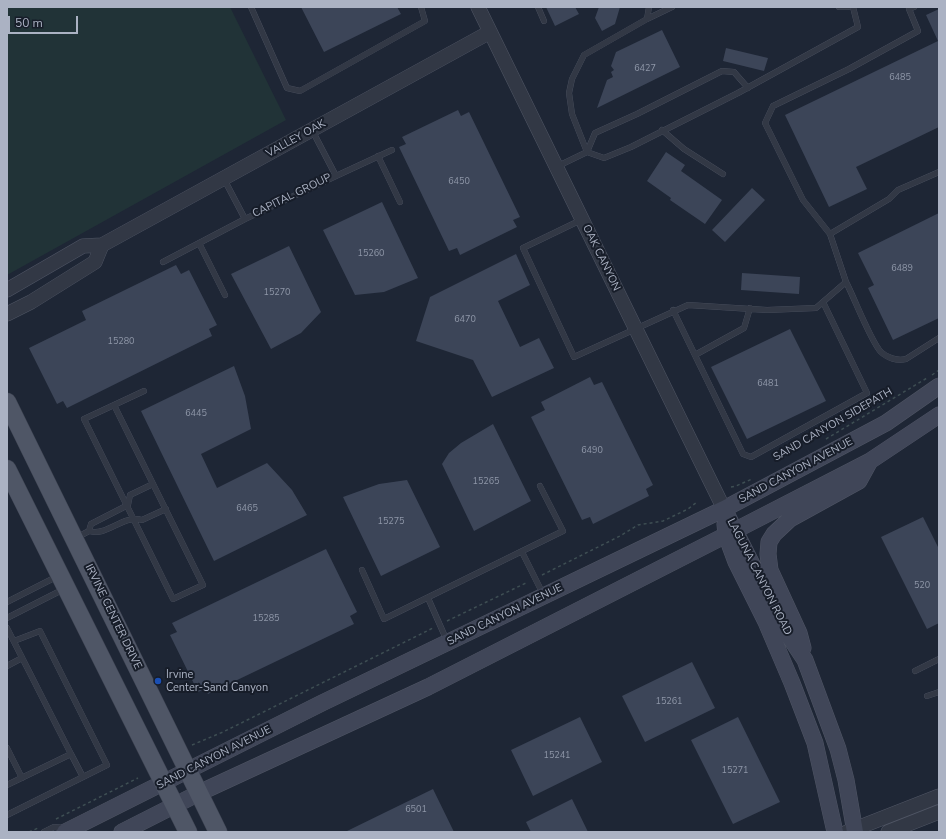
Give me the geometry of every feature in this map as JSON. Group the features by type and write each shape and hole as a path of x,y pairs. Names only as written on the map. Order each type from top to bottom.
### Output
{"main road":[{"name":"SAND CANYON AVENUE","path":"68,830 164,784 317,706 724,510 886,423 939,386"},
{"name":"IRVINE CENTER DRIVE","path":"7,402 81,535 188,771 218,832"},
{"path":"122,832 199,793 428,686 731,533 870,461 939,415"},
{"path":"805,660 799,633 770,570 768,554 770,542 774,534 790,519 859,481 870,461"},
{"path":"7,469 188,832"},
{"name":"LAGUNA CANYON ROAD","path":"724,510 731,533 736,562 766,622 814,743 835,832"},
{"name":"LAGUNA CANYON ROAD","path":"731,533 787,633 805,660 838,749 846,780 852,831"}],"street":[{"name":"OAK CANYON","path":"478,7 724,510"},
{"name":"VALLEY OAK","path":"7,290 83,246 102,246 490,32"},
{"path":"7,314 31,302 95,262 102,246"},
{"path":"852,831 939,796"},
{"path":"888,832 939,812"}],"lane":[{"path":"251,7 287,88 300,91 425,21 421,7"},
{"path":"538,7 544,21"},
{"path":"647,19 649,7"},
{"path":"672,7 647,19 584,55 572,79 568,94 572,114 587,152 604,158 631,147 662,130 748,88 858,27 853,7"},
{"path":"839,7 848,7"},
{"path":"914,7 909,9 918,30 850,68 773,106 765,123 803,200 830,234 846,282 876,346 887,356 900,361 906,359 939,338"},
{"path":"556,167 587,152 595,134 722,71 734,72 748,88"},
{"name":"CAPITAL GROUP","path":"224,178 245,219 336,176 312,130"},
{"path":"662,130 684,149 723,174"},
{"path":"336,176 392,150"},
{"path":"378,156 400,202"},
{"path":"830,234 888,199 898,190 939,172"},
{"path":"163,262 245,219"},
{"path":"582,220 523,248 574,357 636,330 673,310 688,305 766,310 816,308 846,282"},
{"path":"199,243 225,295"},
{"path":"673,310 743,454 751,457 867,393 823,302"},
{"path":"695,355 744,328 750,308"},
{"path":"114,405 202,585 173,599 134,517 84,419 144,390"},
{"path":"128,505 130,495 153,484"},
{"path":"362,570 384,619 563,532 540,486"},
{"path":"81,535 91,524 128,505"},
{"path":"81,535 96,533 134,517 142,520 166,510"},
{"path":"522,552 544,596"},
{"path":"7,602 63,582"},
{"path":"7,618 63,582"},
{"path":"428,598 448,643"},
{"path":"7,628 83,777"},
{"path":"7,815 107,765 40,631 14,641"},
{"path":"7,666 22,658"},
{"path":"915,671 939,659"},
{"path":"926,696 939,692"},
{"path":"7,748 22,778"},
{"path":"7,785 71,754"},
{"path":"44,832 54,827 68,830"}],"path":[{"name":"SAND CANYON SIDEPATH","path":"825,440 865,418 939,370"},
{"path":"731,487 757,476"},
{"path":"50,822 138,778"},
{"path":"29,832 43,825"}],"shaded area":[{"path":"7,7 230,7 286,120 7,275"}],"building":[{"path":"301,7 397,7 401,14 324,52"},
{"path":"546,7 575,7 579,14 555,26"},
{"path":"599,7 620,7 615,24 602,31 595,18"},
{"path":"939,9 939,127 856,167 867,189 829,207 785,115 938,41 926,15"},
{"path":"662,30 680,67 597,108 607,80 613,77 611,72 614,70 611,66 616,52"},
{"path":"726,48 768,58 764,71 723,61"},
{"path":"458,110 461,116 469,112 520,217 513,220 517,227 460,255 457,248 449,251 399,147 406,144 402,137"},
{"path":"666,152 685,165 681,171 722,200 705,224 670,200 671,198 647,181"},
{"path":"752,188 765,200 725,242 712,230"},
{"path":"382,202 418,278 384,292 355,295 323,230"},
{"path":"939,213 939,318 893,340 868,288 874,285 858,253"},
{"path":"289,246 321,312 301,333 271,349 231,274"},
{"path":"516,254 530,285 498,301 520,347 539,338 554,368 492,397 473,360 416,341 430,297"},
{"path":"176,265 181,274 189,270 217,325 209,329 212,336 67,408 63,401 57,404 29,348 86,320 82,311"},
{"path":"742,273 800,277 799,294 741,290"},
{"path":"790,329 826,401 747,439 711,367"},
{"path":"234,366 245,396 251,429 201,454 217,488 267,463 292,490 307,515 214,561 141,411"},
{"path":"590,377 594,385 602,382 653,485 646,489 649,496 593,524 590,517 582,520 531,417 545,410 541,402"},
{"path":"493,424 531,501 474,531 442,464 449,453 461,443"},
{"path":"407,480 440,547 381,576 343,497 379,484"},
{"path":"923,517 939,549 939,623 927,629 881,537"},
{"path":"326,549 357,612 350,616 354,624 208,694 205,689 198,692 170,635 177,632 172,623"},
{"path":"692,662 715,708 645,742 622,696"},
{"path":"580,717 602,762 533,796 511,750"},
{"path":"738,717 780,802 733,824 691,740"},
{"path":"433,789 454,832 345,832"},
{"path":"572,799 588,832 531,832 526,822"}],"place":[{"name":"Irvine Center-Sand Canyon","path":"158,681"}]}
